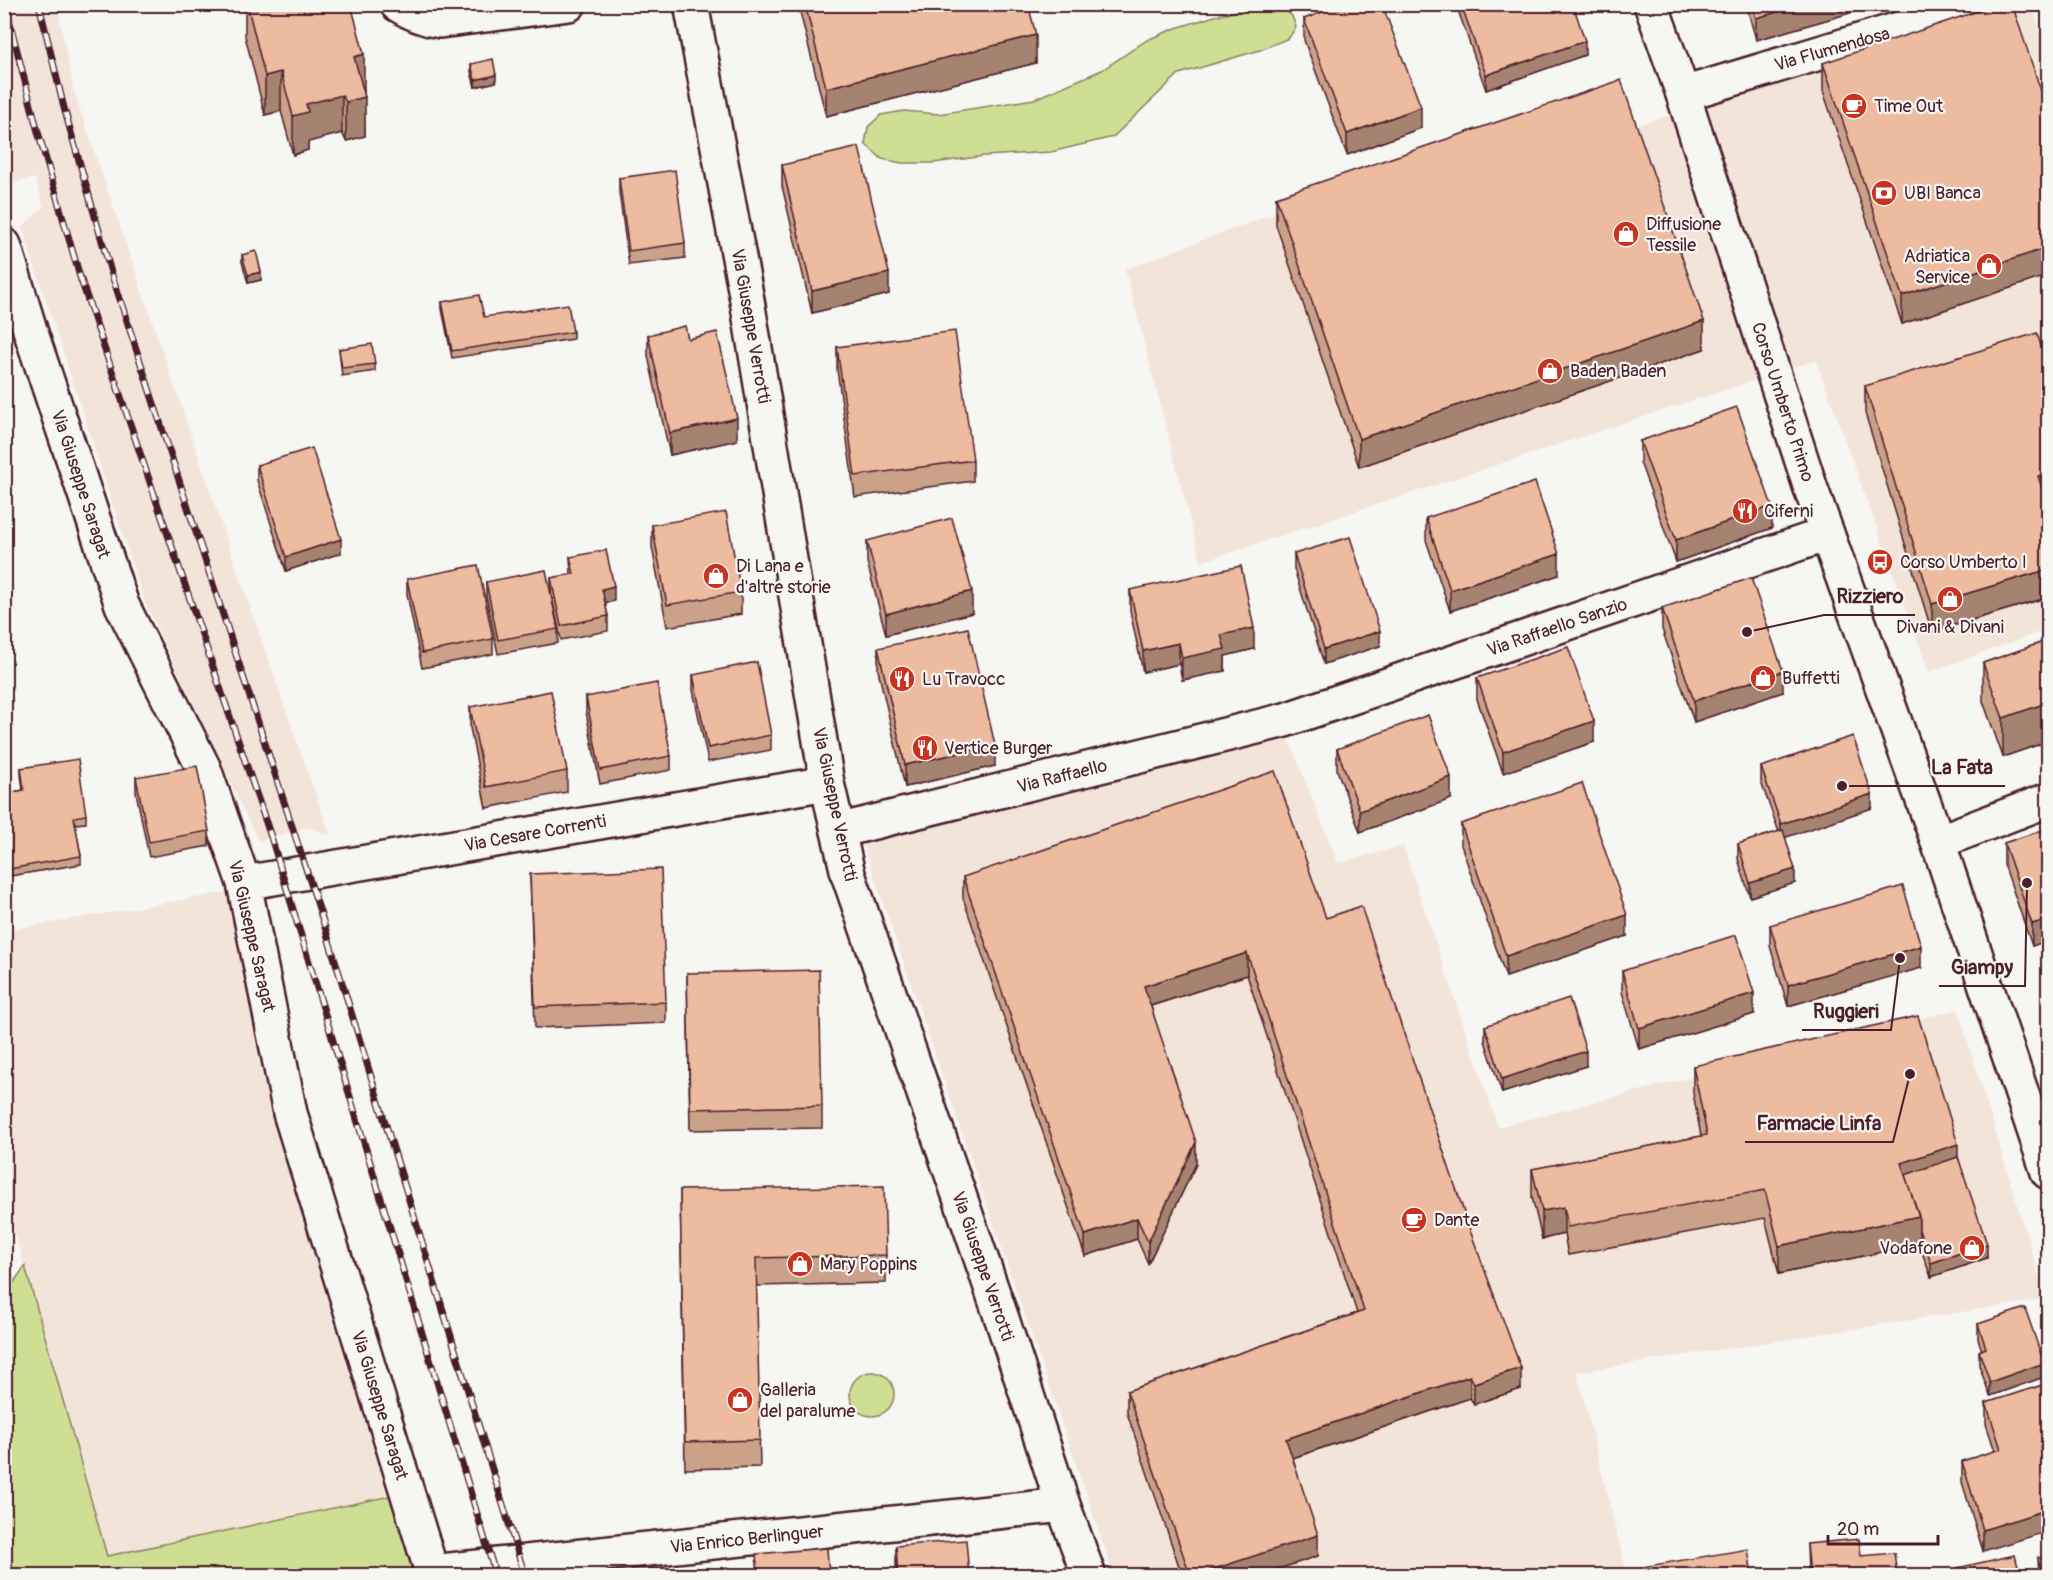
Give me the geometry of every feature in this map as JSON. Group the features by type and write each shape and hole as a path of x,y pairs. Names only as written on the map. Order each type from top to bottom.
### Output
{"street":[{"path":"398,4 413,14 440,21 569,4"},
{"name":"Via Giuseppe Verrotti","path":"692,4 747,300 827,783 848,874 1005,1329 1063,1505 1089,1575"},
{"name":"Corso Umberto Primo","path":"1651,4 1683,94 1827,534 1938,842 2049,1172"},
{"name":"Via Flumendosa","path":"1683,94 1982,4"},
{"name":"Via Giuseppe Saragat","path":"4,245 122,605 204,769 244,883 290,1113 432,1574"},
{"name":"Via Raffaello Sanzio","path":"1286,720 1827,534"},
{"name":"Via Raffaello","path":"838,831 1286,720"},
{"name":"Via Cesare Correnti","path":"244,883 827,783"},
{"path":"1938,842 2049,800"},
{"name":"Via Enrico Berlinguer","path":"432,1574 1063,1505"}],"shaded area":[{"path":"4,5 57,5 74,92 330,835 308,827 258,841 144,600 22,227 44,207 35,178 14,182 5,141"},
{"path":"2033,8 2048,56 2048,629 1929,672 1816,360 1201,562 1125,269 1623,84 1637,125"},
{"path":"1288,738 1338,863 1403,846 1498,1127 1958,1009 2046,1299 1577,1372 1626,1571 1602,1576 1114,1575 859,833"},
{"path":"234,891 272,1096 333,1320 390,1496 107,1557 5,1198 4,931"}],"green space":[{"path":"1269,4 1280,5 1292,16 1296,27 1289,38 1260,50 1179,74 1113,137 1051,152 985,156 933,163 902,163 882,159 865,144 868,127 881,115 904,111 938,114 1034,99 1102,70 1147,40 1176,28 1215,16"},
{"path":"25,1266 107,1556 390,1496 415,1575 5,1575 5,1295"},
{"path":"872,1372 888,1378 894,1394 888,1410 872,1416 856,1410 850,1394 856,1378"},
{"path":"667,1567 670,1575 593,1575"}],"building":[{"path":"247,4 351,4 364,54 354,57 365,97 346,102 342,95 306,104 308,112 293,116 281,72 265,76"},
{"path":"805,4 1028,4 1036,35 826,88"},
{"path":"1343,4 1382,4 1421,107 1347,134 1304,19"},
{"path":"1461,4 1573,4 1585,41 1486,75"},
{"path":"1752,4 1805,4 1756,18"},
{"path":"1999,4 2012,4 2049,115 2049,247 1902,296 1823,63"},
{"path":"493,59 496,75 475,80 471,64"},
{"path":"1621,80 1704,321 1359,439 1276,197"},
{"path":"859,147 889,273 812,291 782,165"},
{"path":"675,170 685,243 629,251 619,178"},
{"path":"256,251 261,272 248,275 242,255"},
{"path":"479,295 484,317 568,304 573,332 452,351 442,302"},
{"path":"685,326 688,339 717,332 737,418 670,433 648,335"},
{"path":"955,331 973,460 855,476 837,347"},
{"path":"2037,333 2049,371 2049,473 2038,476 2049,510 2049,569 1932,604 1865,386"},
{"path":"372,344 375,364 342,368 339,349"},
{"path":"1737,407 1772,506 1676,540 1640,441"},
{"path":"312,448 341,539 286,557 257,465"},
{"path":"1535,482 1559,554 1450,590 1426,518"},
{"path":"726,512 741,592 667,605 652,525"},
{"path":"952,518 972,591 886,614 867,541"},
{"path":"1350,537 1380,631 1324,649 1294,554"},
{"path":"606,550 614,586 602,589 608,616 561,626 551,578 574,574 570,557"},
{"path":"478,565 493,639 422,653 407,579"},
{"path":"1241,566 1254,628 1221,635 1225,649 1182,658 1179,643 1143,651 1130,590"},
{"path":"546,570 558,629 498,640 486,582"},
{"path":"1751,578 1783,671 1694,701 1662,608"},
{"path":"968,628 995,745 905,765 878,648"},
{"path":"2049,640 2049,702 2003,718 1983,663"},
{"path":"1568,647 1594,721 1503,752 1477,678"},
{"path":"757,662 771,735 708,748 693,675"},
{"path":"657,683 671,756 600,770 586,697"},
{"path":"551,691 567,771 486,787 470,707"},
{"path":"1428,715 1451,777 1360,811 1337,749"},
{"path":"1853,736 1872,794 1781,824 1761,767"},
{"path":"78,759 86,815 74,817 81,856 4,870 4,782 6,782 8,793 24,790 21,768"},
{"path":"197,766 209,831 149,842 136,777"},
{"path":"1275,771 1326,918 1361,906 1471,1233 1521,1368 1474,1383 1470,1376 1286,1439 1318,1535 1190,1575 1127,1391 1364,1311 1247,953 1144,986 1196,1142 1148,1242 1137,1218 1085,1235 963,877"},
{"path":"1582,783 1627,915 1506,956 1461,824"},
{"path":"2049,828 2049,919 2032,924 2004,843"},
{"path":"1783,830 1795,869 1750,883 1738,844"},
{"path":"661,869 666,1002 535,1007 530,874"},
{"path":"1903,886 1921,946 1788,985 1770,925"},
{"path":"1736,935 1754,993 1639,1028 1622,971"},
{"path":"819,970 822,1106 690,1109 687,973"},
{"path":"1569,998 1586,1051 1502,1079 1485,1026"},
{"path":"1918,1016 1958,1144 1901,1163 1919,1216 1779,1246 1765,1190 1568,1227 1564,1207 1542,1211 1532,1169 1707,1135 1693,1066"},
{"path":"1958,1157 1987,1244 1931,1263 1919,1230 1919,1216 1905,1175"},
{"path":"884,1186 886,1255 756,1258 760,1440 685,1442 680,1190"},
{"path":"2025,1308 2044,1363 1990,1382 1979,1351 1986,1348 1978,1324"},
{"path":"2049,1383 2049,1509 1983,1530 1962,1461 2001,1449 1986,1403"},
{"path":"1859,1539 1861,1556 1894,1553 1897,1575 1810,1575 1807,1544"},
{"path":"966,1540 969,1575 898,1575 896,1546"},
{"path":"827,1548 829,1575 758,1575 756,1554"},
{"path":"1748,1549 1752,1575 1643,1575 1642,1567"},
{"path":"2015,1555 2020,1575 1958,1575 1957,1568"},
{"path":"2049,1555 2049,1575 2043,1575 2038,1558"}],"railway":[{"path":"5,4 38,132 80,277 271,837 496,1576"},
{"path":"39,4 64,108 110,269 323,921 525,1576"}],"place":[{"name":"Time Out","path":"1854,106"},
{"name":"UBI Banca","path":"1884,193"},
{"name":"Diffusione Tessile","path":"1626,234"},
{"name":"Adriatica Service","path":"1989,266"},
{"name":"Baden Baden","path":"1550,371"},
{"name":"Ciferni","path":"1745,511"},
{"name":"Corso Umberto I","path":"1880,562"},
{"name":"Di Lana e d'altre storie","path":"716,576"},
{"name":"Divani & Divani","path":"1950,599"},
{"name":"Rizziero","path":"1747,632"},
{"name":"Buffetti","path":"1763,678"},
{"name":"Lu Travocc","path":"902,679"},
{"name":"Vertice Burger","path":"925,748"},
{"name":"La Fata","path":"1842,786"},
{"name":"Giampy","path":"2027,883"},
{"name":"Ruggieri","path":"1900,958"},
{"name":"Farmacie Linfa","path":"1910,1074"},
{"name":"Dante","path":"1414,1220"},
{"name":"Vodafone","path":"1972,1248"},
{"name":"Mary Poppins","path":"800,1264"},
{"name":"Galleria del paralume","path":"740,1400"}]}
